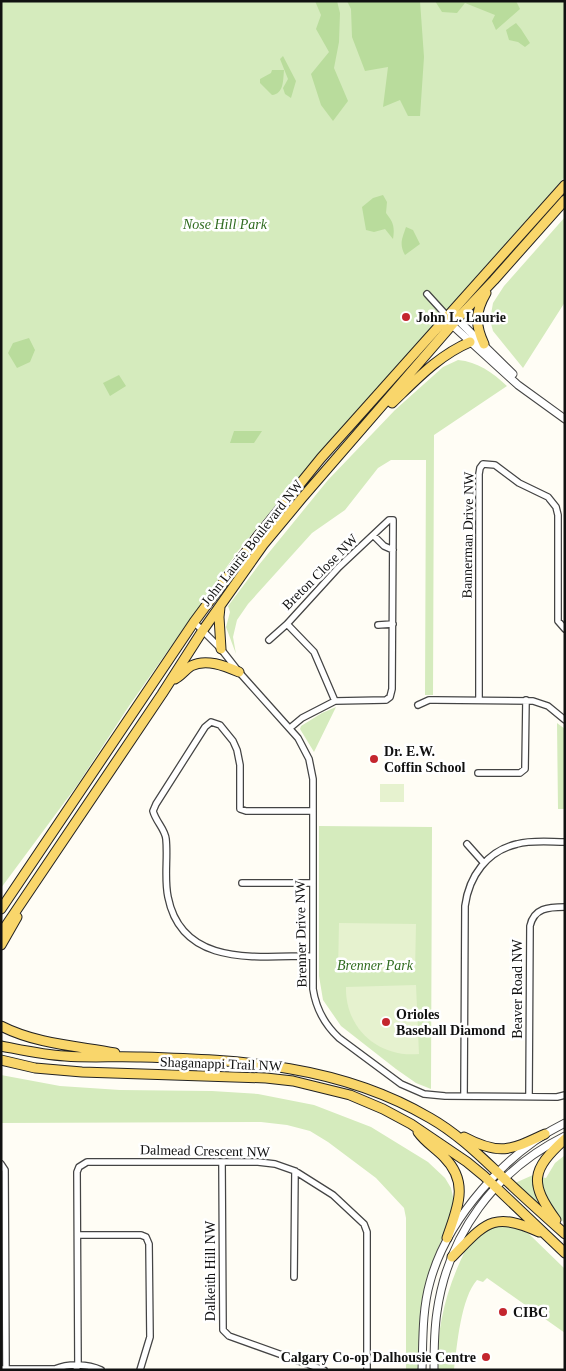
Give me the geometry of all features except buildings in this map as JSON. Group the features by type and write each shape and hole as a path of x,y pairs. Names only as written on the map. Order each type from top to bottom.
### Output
{"main road":[{"name":"John Laurie Boulevard NW","path":"1,909 194,622 257,537 295,489 565,185"},
{"name":"John Laurie Boulevard NW","path":"1,933 203,630 263,546 454,322 565,200"},
{"path":"484,344 478,333 477,321 480,306 494,280"},
{"path":"364,428 438,360 456,348 470,342"},
{"path":"221,605 219,617 221,649"},
{"path":"170,680 178,678 192,665 202,663 227,667 239,672"},
{"path":"1,900 33,860"},
{"path":"1,945 12,929 26,896"},
{"path":"1,1026 56,1044 140,1057"},
{"name":"Shaganappi Trail NW","path":"1,1046 63,1056 140,1057 267,1064 333,1077 389,1097 439,1124 471,1148 565,1233"},
{"name":"Shaganappi Trail NW","path":"1,1060 15,1064 82,1072 266,1078 293,1081 350,1096 383,1109 414,1126 467,1162 565,1252"},
{"path":"1,1066 15,1064"},
{"path":"439,1124 481,1146 498,1149 515,1148 545,1134"},
{"path":"414,1126 425,1142 444,1157 456,1173 460,1188 459,1198 447,1238"},
{"path":"565,1138 552,1150 540,1168 538,1186 542,1200 565,1233"},
{"path":"452,1257 482,1228 497,1221 514,1222 546,1236"}],"street":[{"path":"427,294 447,316 484,344 522,382 527,391"},
{"path":"454,322 470,342 518,385 547,408 565,419"},
{"name":"Bannerman Drive NW","path":"479,700 479,474 483,464 495,465 519,483 548,497 556,507 558,515 558,621 565,629"},
{"name":"Breton Close NW","path":"290,728 302,718 335,701 386,700 390,697 392,689 393,520 390,520 328,578 286,624 314,652 335,701"},
{"name":"Breton Close NW","path":"374,536 384,546 393,550"},
{"name":"Brenner Drive NW","path":"194,622 221,649 239,672 290,728 305,749 312,767 313,989 316,1004 322,1018 334,1034 401,1084 411,1090 434,1096 557,1097 565,1094"},
{"path":"269,640 286,624"},
{"path":"378,625 392,624"},
{"path":"418,705 429,700 526,700 548,706 565,720"},
{"path":"478,773 520,773 525,769 526,700"},
{"path":"312,956 228,955 207,948 190,936 177,921 169,904 166,886 166,836 154,811 156,804 205,727 211,722 220,724 233,741 237,750 240,765 240,809 246,811 313,811"},
{"path":"464,1096 465,906 472,881 483,862 506,848 518,844 565,842"},
{"path":"467,844 483,862"},
{"path":"242,883 313,883"},
{"name":"Beaver Road NW","path":"529,1096 530,926 533,918 542,909 565,907"},
{"path":"422,1370 429,1284 447,1238 470,1206 528,1146 565,1123"},
{"path":"501,1176 541,1149 565,1138"},
{"name":"Dalmead Crescent NW","path":"78,1368 77,1172 82,1164 87,1162 222,1162 275,1164 295,1171 342,1202 364,1224 367,1229 367,1370"},
{"name":"Dalkeith Hill NW","path":"222,1162 223,1330 229,1336 324,1370"},
{"path":"1,1164 5,1170 3,1369 56,1369 61,1366 94,1367 102,1370"},
{"path":"294,1277 295,1171"},
{"path":"434,1370 437,1310 452,1257 461,1234 493,1184"},
{"path":"78,1235 140,1235 146,1237 150,1244 150,1336 140,1370"}],"green space":[{"name":"Nose Hill Park","path":"1,1 565,1 565,177 317,455 238,551 129,706 78,784 1,888"},
{"path":"315,1 337,1 340,13 339,42 334,68 348,101 333,121 321,105 311,74 329,52 316,29 321,15"},
{"path":"347,1 420,1 424,57 420,116 408,116 400,100 383,107 388,67 365,71 352,37 351,9"},
{"path":"435,1 516,1 520,9 496,30 492,21 495,15 465,3 457,13 442,12"},
{"path":"516,23 530,43 525,47 518,42 509,40 506,30"},
{"path":"283,56 296,81 291,98 285,94 283,88 288,79 280,59"},
{"path":"272,70 284,70 281,89 272,95 260,83 260,79 271,73"},
{"path":"383,195 387,202 386,213 393,224 393,239 385,229 374,232 366,230 362,207 373,198"},
{"path":"565,217 565,302 523,368 493,331 490,320 493,303 504,286"},
{"path":"406,227 413,230 420,244 405,255 402,238"},
{"path":"29,338 35,350 30,362 17,368 8,353 13,343"},
{"path":"458,360 472,363 484,369 496,376 507,386 434,435 433,695 425,695 426,460 391,460 378,468 345,510 312,533 248,604 237,620 233,637 236,654 226,627 230,612 228,606 258,566 328,480 395,410 443,367"},
{"path":"119,375 126,386 110,396 103,383"},
{"path":"234,431 262,431 254,443 230,443"},
{"path":"336,707 314,752 300,729 301,726"},
{"path":"557,723 565,729 565,809 558,809"},
{"path":"380,784 404,784 404,802 380,802"},
{"name":"Brenner Park","path":"319,826 432,827 431,1089 416,1083 396,1069 341,1026 323,1000 319,976"},
{"path":"339,923 416,924 415,972 338,971"},
{"name":"Orioles Baseball Diamond","path":"416,985 419,1054 404,1054 390,1051 367,1037 358,1027 351,1015 347,1002 346,987"},
{"path":"1,1075 60,1086 120,1090 212,1091 258,1094 314,1105 371,1127 428,1162 445,1178 451,1188 454,1201 452,1212 427,1278 420,1313 419,1370 406,1370 406,1218 404,1208 376,1178 328,1142 310,1131 287,1125 261,1122 1,1123"},
{"path":"565,1155 565,1224 542,1195 541,1177 546,1178 555,1163"},
{"path":"535,1175 534,1186 539,1203 537,1204 515,1183"},
{"path":"499,1224 521,1228 565,1269 565,1333 487,1278 483,1282 477,1280 463,1310 454,1370 437,1370 438,1342 442,1316 459,1264 475,1237"}],"place":[{"name":"John L. Laurie","path":"406,317"},
{"name":"Dr. E.W. Coffin School","path":"374,759"},
{"name":"Orioles Baseball Diamond","path":"386,1022"},
{"name":"CIBC","path":"503,1312"},
{"name":"Calgary Co-op Dalhousie Centre","path":"486,1357"}]}
